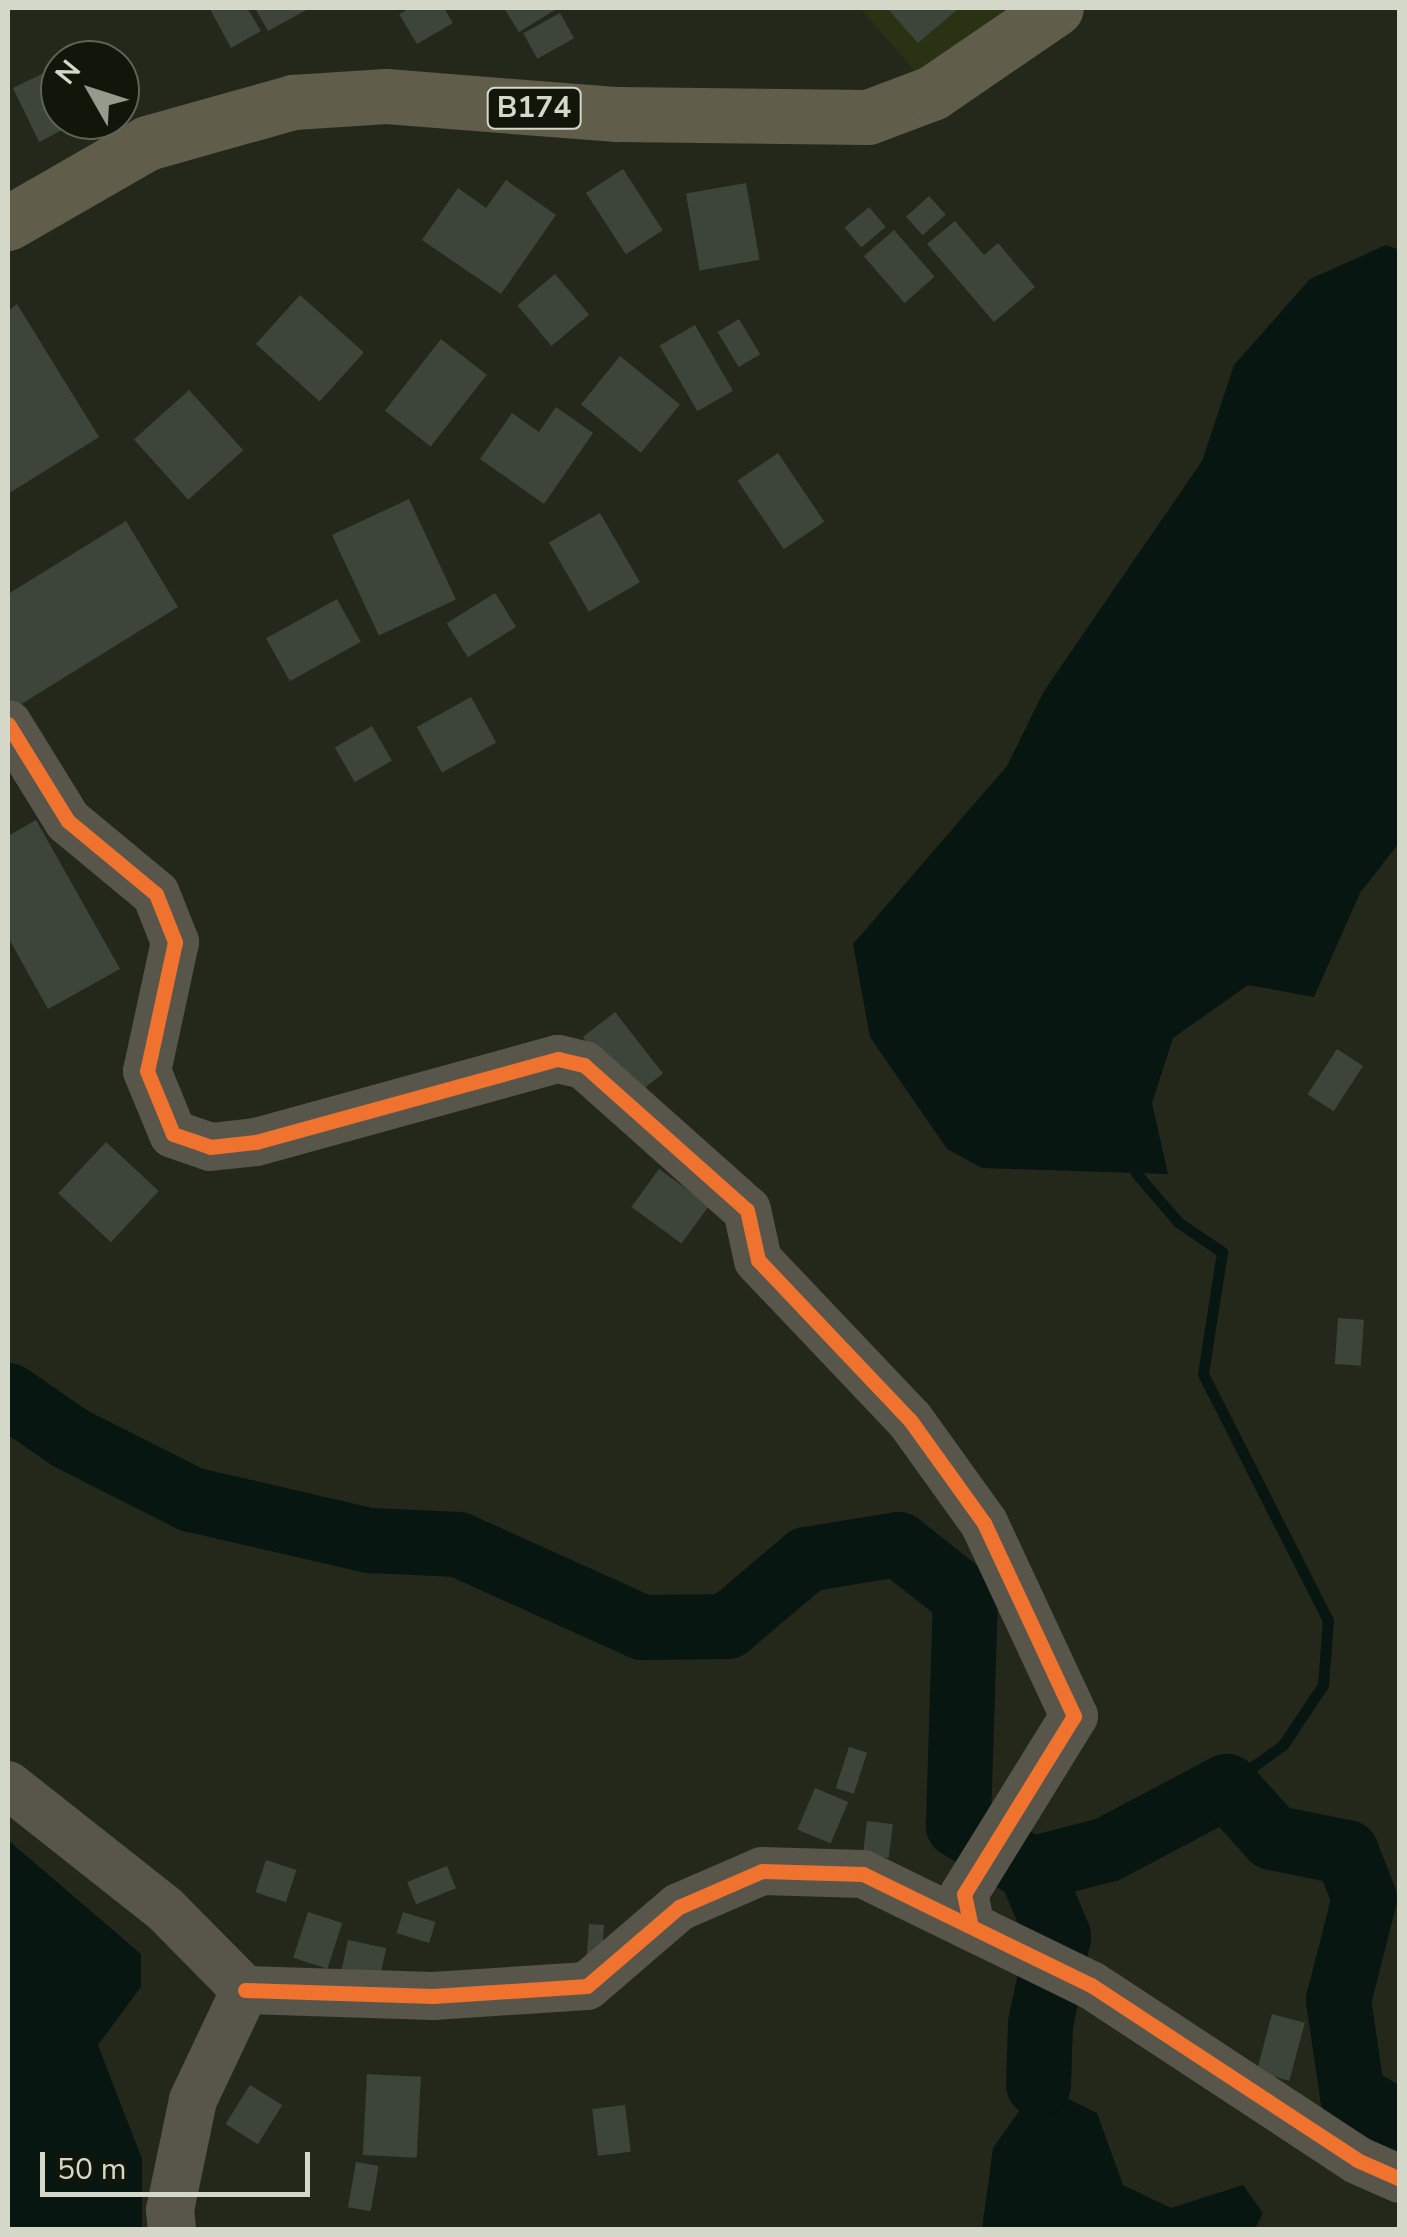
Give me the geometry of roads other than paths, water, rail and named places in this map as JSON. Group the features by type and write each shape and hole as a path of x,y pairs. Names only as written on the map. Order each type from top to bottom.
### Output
{"main road":[{"name":"B174","path":"8,224 147,143 293,102 386,96 616,114 868,116 932,92 1056,8"}],"street":[{"path":"8,724 68,820 156,894 175,942 147,1071 174,1134 210,1146 256,1142 558,1059 584,1066 746,1210 758,1260 910,1420 984,1523 1074,1716 964,1894 970,1923"},
{"path":"8,1785 164,1908 245,1990 433,1996 587,1986 679,1906 762,1871 863,1874 1091,1985 1357,2160 1400,2179"},
{"path":"172,2230 170,2210 194,2100 245,1990"}],"waterway":[{"path":"1136,1173 1178,1222 1222,1252 1203,1374 1328,1620 1323,1685 1283,1745 1226,1786"},
{"path":"8,1395 70,1438 191,1499 369,1540 458,1544 642,1627 727,1626 806,1559 898,1544 965,1597 958,1825 1030,1869 1107,1849 1226,1786 1272,1837 1346,1852 1364,1898 1338,2000 1352,2095 1400,2123"},
{"path":"1030,1869 1058,1936 1040,2024 1038,2084"}]}
